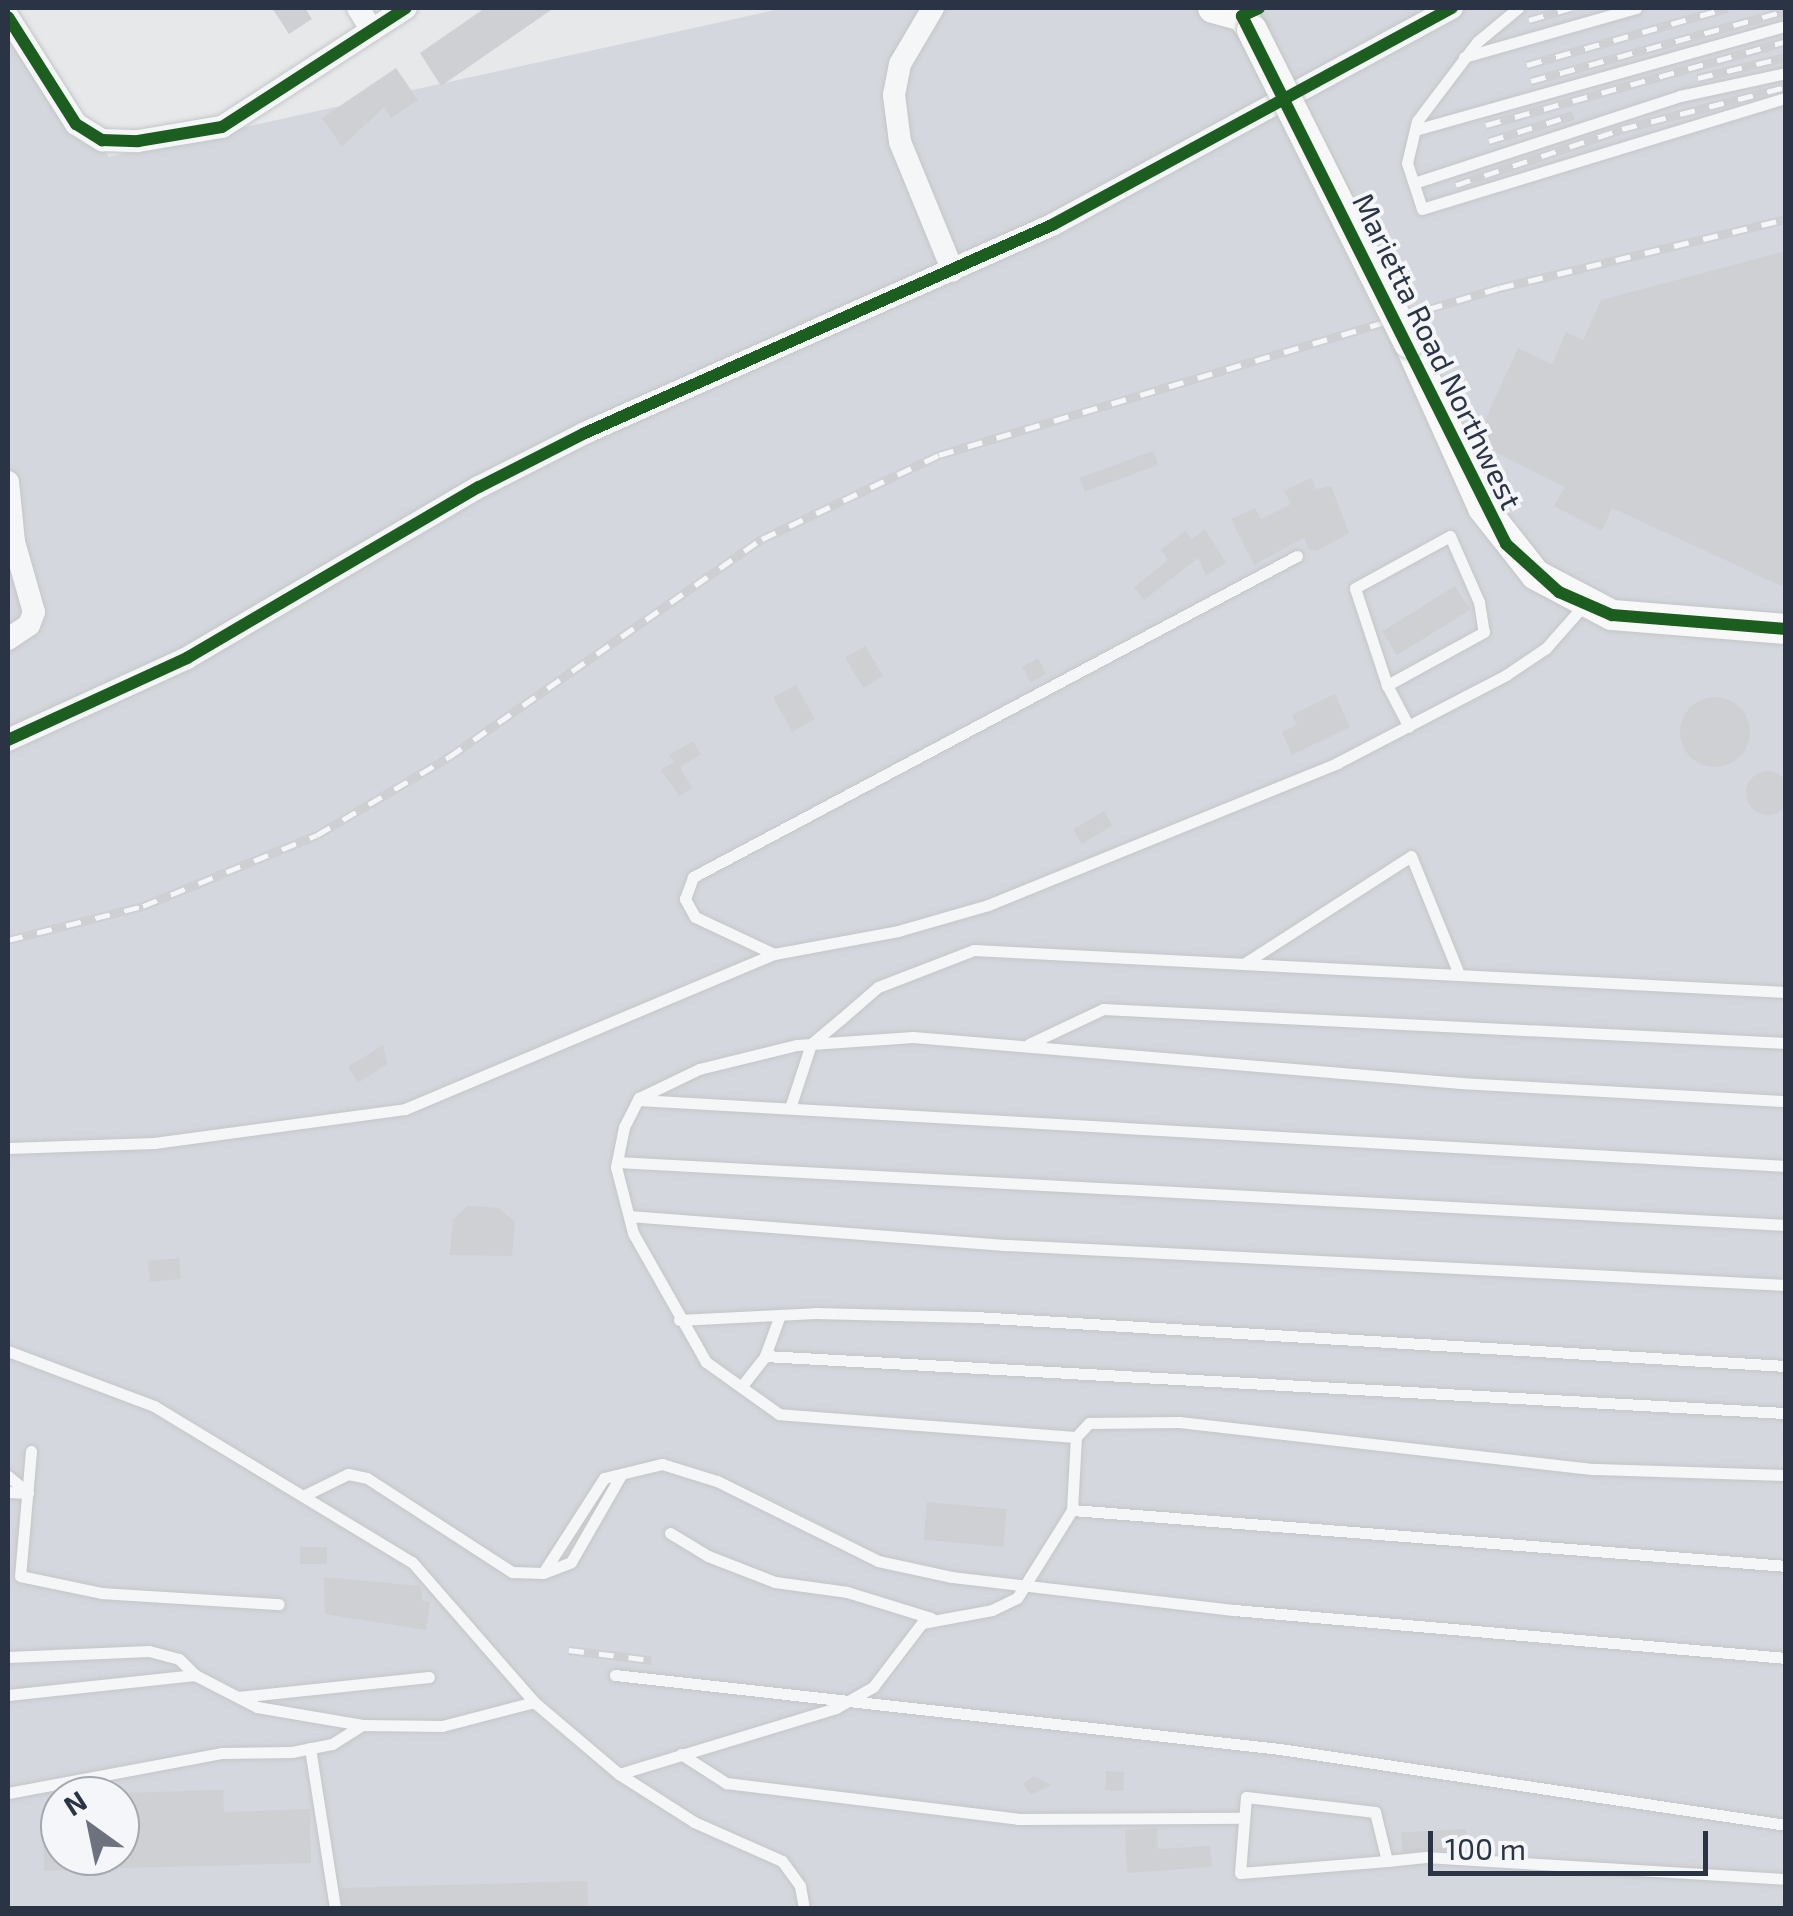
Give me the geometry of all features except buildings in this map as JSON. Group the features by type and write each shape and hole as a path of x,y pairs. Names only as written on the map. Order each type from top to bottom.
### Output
{"street":[{"path":"358,8 372,30"},
{"path":"8,17 88,134 138,141 194,134 250,113 406,8"},
{"path":"947,8 930,15 900,64 894,95 900,142 953,271"},
{"path":"10,733 188,658 479,487 586,433 1069,216 1452,8"},
{"name":"Marietta Road Northwest","path":"1242,15 1506,544 1536,575 1584,604 1640,621 1786,629"},
{"path":"8,482 14,542 34,612 29,625 8,639"}],"lane":[{"path":"1518,8 1464,57 1415,130 1407,163 1422,208 1786,98"},
{"path":"1464,57 1636,8"},
{"path":"1415,130 1786,26"},
{"path":"1414,183 1680,96 1786,73"},
{"path":"1387,685 1484,632 1479,602 1450,536 1355,588 1387,685 1408,727"},
{"path":"774,954 695,917 685,899 693,876 1297,556"},
{"path":"8,1148 154,1144 405,1110 774,954 898,931 988,906 1338,763 1546,648 1584,604"},
{"path":"1245,963 1411,856 1459,974"},
{"path":"790,1108 812,1044 878,987 974,950 1786,992"},
{"path":"1025,1046 1102,1008 1786,1043"},
{"path":"1076,1436 779,1414 706,1362 679,1320 628,1216 617,1162 638,1100 699,1069 812,1044 913,1036 1461,1083 1786,1101"},
{"path":"638,1100 1786,1166"},
{"path":"617,1162 1786,1226"},
{"path":"628,1216 1027,1246 1786,1286"},
{"path":"679,1320 780,1315 975,1317 1786,1366"},
{"path":"741,1387 765,1356 780,1315"},
{"path":"8,1352 154,1406 412,1562 534,1702 619,1774 694,1822 782,1861 800,1886 804,1908"},
{"path":"765,1356 1786,1413"},
{"path":"619,1774 846,1703 873,1687 911,1632 931,1618 1005,1606 1026,1584 1072,1510 1076,1436 1089,1423 1179,1422 1594,1468 1786,1474"},
{"path":"31,1451 20,1576 102,1593 279,1604"},
{"path":"543,1573 604,1478 662,1464 717,1480 878,1561 1234,1610 1786,1658"},
{"path":"303,1496 348,1474 366,1478 512,1572 543,1573 571,1562 621,1475"},
{"path":"8,1476 28,1493"},
{"path":"8,1492 28,1493"},
{"path":"1072,1510 1786,1566"},
{"path":"670,1533 708,1556 775,1582 848,1592 931,1618"},
{"path":"8,1657 149,1651 178,1659 195,1675 234,1698 362,1725 442,1726 534,1702"},
{"path":"8,1695 195,1675"},
{"path":"614,1675 1432,1769 1786,1825"},
{"path":"234,1698 429,1678"},
{"path":"8,1793 98,1772 310,1748 362,1725"},
{"path":"310,1748 335,1908"},
{"path":"681,1754 726,1783 1018,1819 1244,1818"},
{"path":"1387,1861 1380,1822 1361,1806 1246,1796 1240,1872 1387,1861 1426,1858 1786,1879"}],"shaded area":[{"path":"784,8 1785,8 1785,1908 8,1908 8,14 109,157"}],"railway":[{"path":"1529,20 1571,8"},
{"path":"1527,65 1727,8"},
{"path":"1531,81 1786,11"},
{"path":"1486,125 1786,41"},
{"path":"1698,78 1786,57"},
{"path":"1456,185 1622,129 1786,87"},
{"path":"1489,141 1573,115"},
{"path":"8,940 143,906 317,835 449,757 762,539 939,455 1499,288 1786,219"},
{"path":"569,1650 651,1660"}],"cycle path":[{"path":"8,17 76,124 102,140 138,141 222,127 406,8"},
{"path":"1259,8 1242,16 1506,544 1559,592 1612,615 1786,629"},
{"path":"8,740 187,658 479,487 585,433 1052,225 1452,8"}]}
